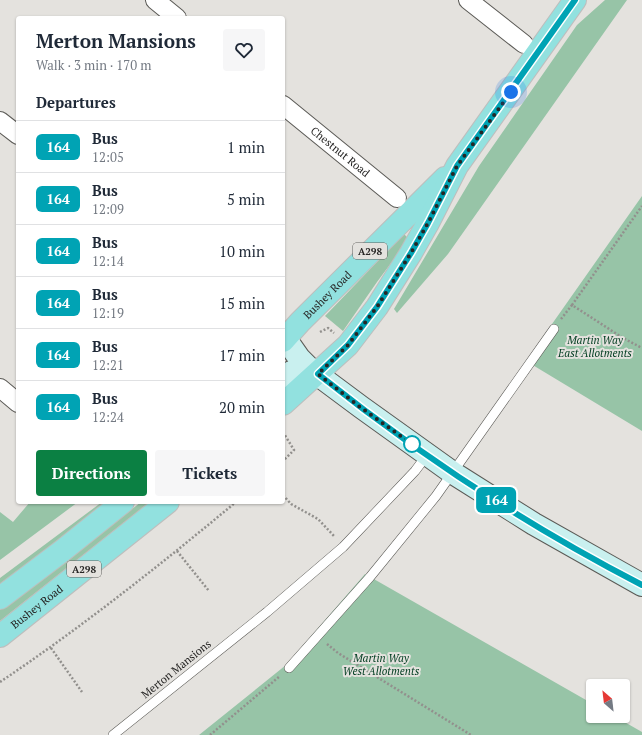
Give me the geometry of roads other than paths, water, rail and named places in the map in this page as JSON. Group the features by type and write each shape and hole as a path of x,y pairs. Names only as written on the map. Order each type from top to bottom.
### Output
{"main road":[{"name":"Bushey Road","path":"285,402 314,372 348,345 377,307 411,253 457,166 575,0"},
{"name":"Bushey Road","path":"285,338 358,263 457,166"},
{"path":"285,340 299,358 314,372 427,456 534,524 642,585"},
{"path":"285,376 291,372 314,372"},
{"name":"A298","path":"0,598 121,504"},
{"name":"Bushey Road","path":"0,636 165,504"}],"street":[{"path":"155,0 175,16"},
{"path":"468,0 524,44"},
{"name":"Chestnut Road","path":"285,107 397,198"},
{"path":"0,121 16,134"},
{"path":"0,388 16,401"}],"lane":[{"path":"289,668 374,571 436,496 554,329"},
{"name":"Merton Mansions","path":"113,735 261,617 344,547 415,471 427,456"}],"park label":[{"name":"Martin Way East Allotments","path":"595,346"},
{"name":"Martin Way West Allotments","path":"381,664"}]}
